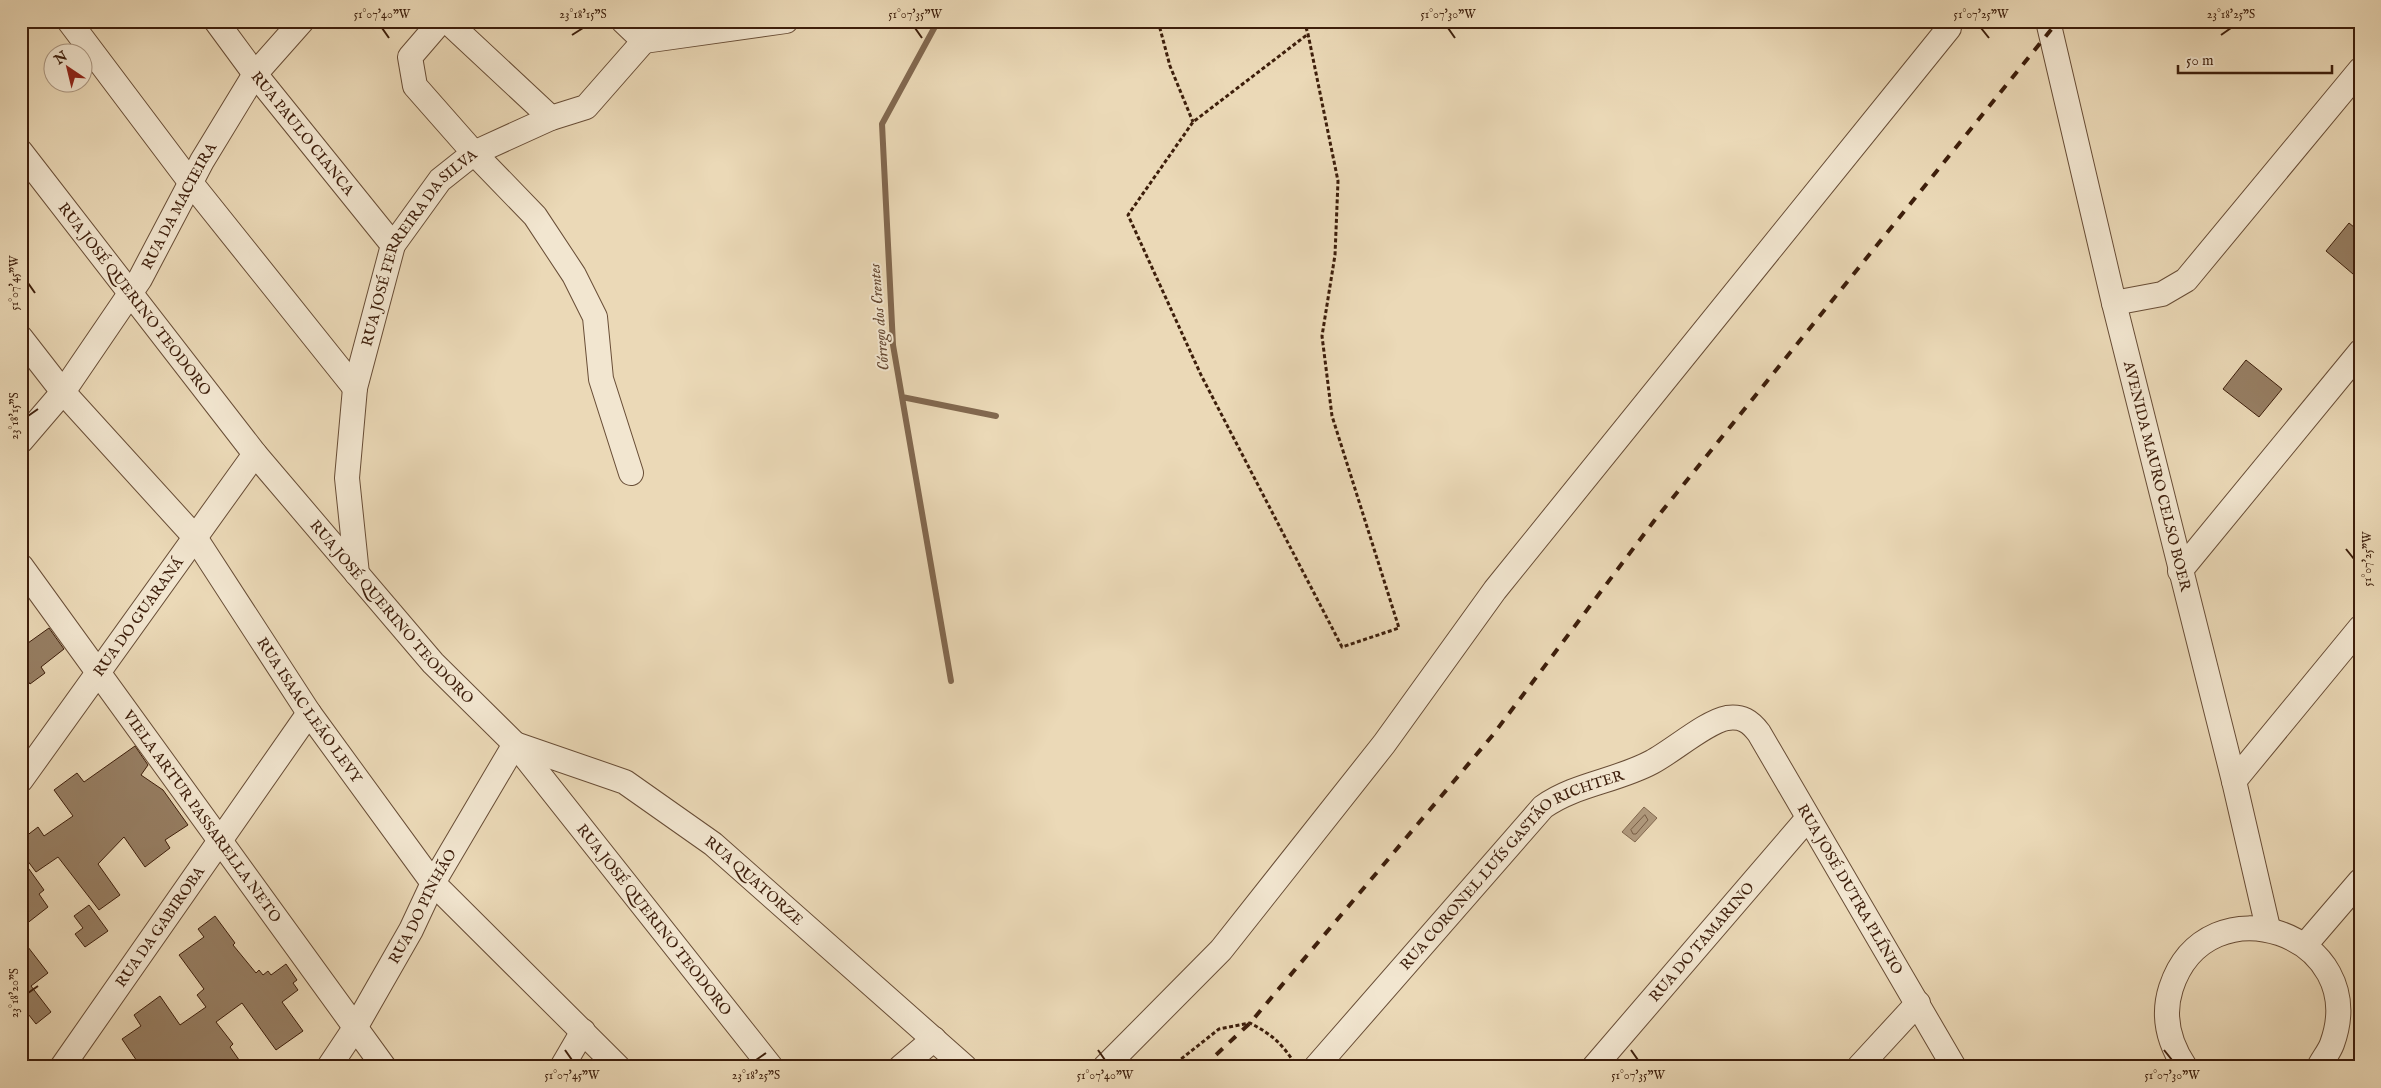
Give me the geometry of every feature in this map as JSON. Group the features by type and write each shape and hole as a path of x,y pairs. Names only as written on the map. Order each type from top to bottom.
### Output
{"street":[{"path":"69,21 191,183 355,388"},
{"name":"RUA PAULO CIANCA","path":"216,21 255,74 393,245"},
{"name":"RUA DA MACIEIRA","path":"21,441 63,392 140,279 191,183 255,74 302,21"},
{"path":"441,21 410,57 415,86 474,153 536,216 574,275 595,317 601,379 631,473"},
{"path":"447,21 552,118"},
{"path":"623,21 650,31 786,21"},
{"path":"1105,1067 1221,950 1384,744 1494,590 1949,28 1944,21"},
{"name":"AVENIDA MAURO CELSO BOER","path":"2048,21 2114,303 2234,780 2268,928"},
{"name":"RUA JOSÉ FERREIRA DA SILVA","path":"357,574 347,478 355,388 393,245 440,180 474,153 552,118 586,107 650,31"},
{"path":"2114,303 2162,294 2186,280 2360,70"},
{"name":"RUA JOSÉ QUERINO TEODORO","path":"21,152 255,454 433,663 515,744 771,1067"},
{"name":"RUA ISAAC LEÃO LEVY","path":"21,338 63,392 194,536 309,713 433,883 618,1067"},
{"path":"2180,571 2360,352"},
{"name":"RUA DO GUARANÁ","path":"21,780 194,536 255,454"},
{"name":"VIELA ARTUR PASSARELLA NETO","path":"21,566 384,1067"},
{"path":"2234,780 2360,628"},
{"name":"RUA DA GABIROBA","path":"62,1067 309,713"},
{"name":"RUA JOSÉ DUTRA PLÍNIO","path":"1741,717 1752,724 1759,733 1918,1003 1952,1066"},
{"name":"RUA CORONEL LUÍS GASTÃO RICHTER","path":"1316,1067 1543,807 1554,799 1568,793 1626,774 1652,762 1725,718 1741,717"},
{"name":"RUA DO PINHÃO","path":"329,1067 355,1028 411,930 433,883 515,744"},
{"name":"RUA QUATORZE","path":"515,744 625,782 713,844 965,1067"},
{"name":"RUA DO TAMARINO","path":"1594,1067 1808,818"},
{"path":"2305,945 2360,881"},
{"path":"2176,1062 2167,1018 2167,1000 2176,974 2192,952 2214,936 2240,928 2268,928 2287,935 2305,945 2324,965 2335,990 2338,1018 2332,1045 2319,1067"},
{"path":"1859,1067 1918,1003"},
{"path":"562,1067 583,1031"},
{"path":"901,1067 934,1039"}],"path":[{"path":"1158,21 1170,66 1193,122"},
{"path":"1304,21 1308,34 1338,181 1335,255 1322,336 1332,416 1399,628 1342,647 1201,375 1128,215 1193,122 1308,34"},
{"path":"1172,1067 1219,1030 1250,1023 1272,1034 1288,1052 1296,1067"}],"water":[{"path":"1644,807 1657,818 1635,842 1622,832"}],"building":[{"path":"2349,223 2360,232 2360,280 2326,251"},
{"path":"2246,360 2282,389 2259,417 2223,389"},
{"path":"49,628 64,649 41,667 45,673 30,684 21,671 21,648"},
{"path":"135,746 148,765 141,775 163,790 188,825 165,840 170,848 145,867 124,837 98,864 120,895 99,910 58,857 36,872 21,852 21,840 38,827 44,836 73,816 54,790 77,773 84,782"},
{"path":"21,858 44,890 39,894 48,907 21,928"},
{"path":"89,905 108,931 85,947 75,934 83,928 74,916"},
{"path":"215,916 235,943 233,945 256,973 259,970 263,975 268,971 271,975 286,964 297,980 293,983 298,990 282,1002 303,1031 276,1050 242,1003 216,1022 233,1044 230,1047 244,1067 141,1067 122,1039 141,1026 134,1015 160,996 180,1025 206,1007 197,995 204,989 179,955 204,937 198,929"},
{"path":"21,938 48,973 31,986 51,1012 36,1024 21,1005"}],"waterway":[{"name":"Córrego dos Crentes","path":"938,21 882,124 893,345 951,681"},
{"path":"902,397 996,416"}],"railway":[{"path":"1203,1067 1250,1023 1492,736 1654,521 2058,21"}]}
